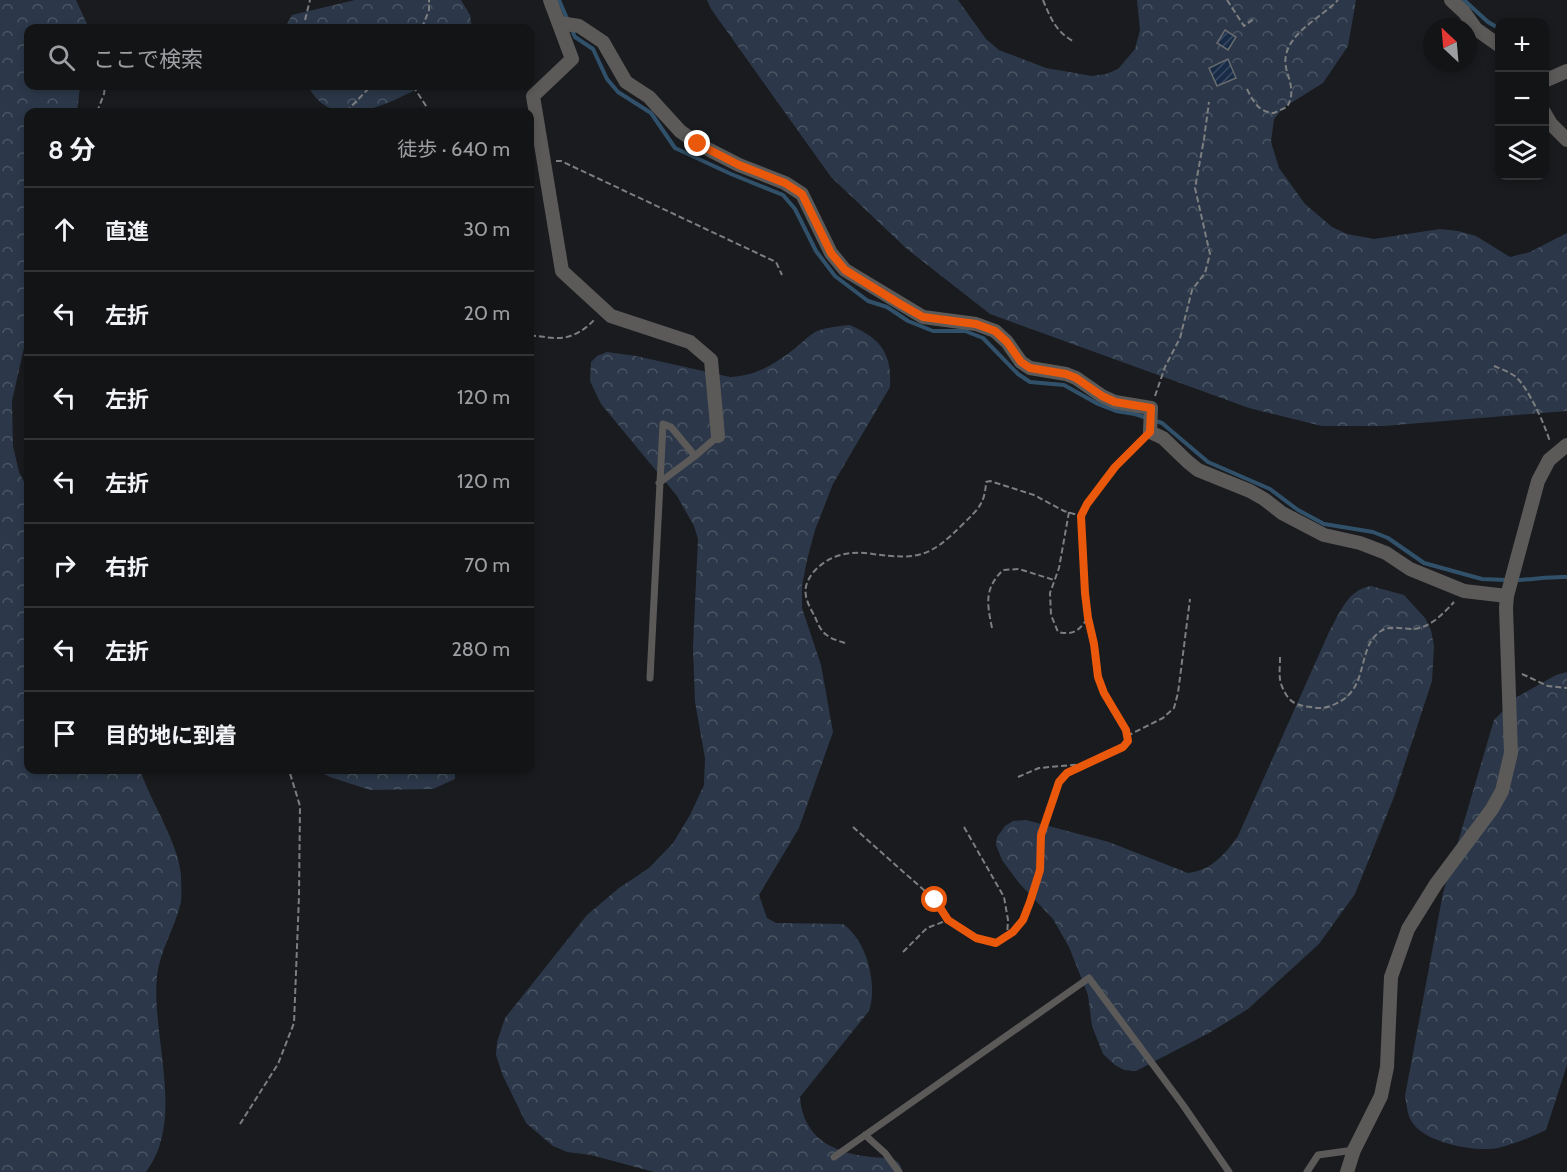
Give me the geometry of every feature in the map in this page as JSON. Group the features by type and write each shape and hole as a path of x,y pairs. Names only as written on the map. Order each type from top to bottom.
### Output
{"street":[{"path":"550,0 572,59 532,96 562,271 611,316 690,342 711,360 718,436"},
{"path":"1451,0 1464,12 1476,29 1495,42"},
{"path":"560,23 579,26 603,42 626,82 649,97 680,131 698,144 739,165 785,183 802,194 831,253 845,270 923,317 976,324 995,331 1007,342 1021,362 1030,368 1066,374 1115,402 1151,408 1150,432 1163,438 1198,470 1257,495 1282,513 1324,535 1360,543 1386,553 1410,569 1464,591 1508,596"},
{"path":"1549,79 1567,71"},
{"path":"1549,120 1567,140"},
{"path":"1347,1172 1354,1150 1382,1096 1387,1067 1391,977 1408,929 1436,884 1492,809 1502,791 1511,753 1506,608 1508,596 1538,481 1553,456 1567,446"}],"lane":[{"path":"650,678 663,424 671,427 695,456"},
{"path":"659,483 718,436"},
{"path":"834,1157 1089,978 1183,1105 1229,1172"},
{"path":"865,1136 885,1153 899,1172"},
{"path":"1306,1172 1318,1155 1354,1150"}],"path":[{"path":"305,20 310,0"},
{"path":"424,24 429,10 429,0"},
{"path":"1042,0 1056,28 1064,37 1073,41"},
{"path":"1227,0 1244,27 1255,18"},
{"path":"1246,89 1257,107 1262,110 1274,113 1287,107 1292,92 1286,56 1292,43 1305,28 1338,0"},
{"path":"98,108 104,90"},
{"path":"350,108 367,90"},
{"path":"416,90 427,108"},
{"path":"1151,408 1165,367 1180,338 1192,290 1205,273 1210,254 1195,188 1209,102"},
{"path":"544,160 561,160 776,262 782,275"},
{"path":"534,336 557,339 584,330 593,321 601,307"},
{"path":"1494,366 1516,377 1526,392 1547,433 1553,456"},
{"path":"853,827 935,900 948,920 976,938 996,943 1013,932 1023,920 1040,870 1041,835 1059,782 1067,773 1123,747 1128,741 1126,730 1104,693 1098,677 1088,618 1081,516 1087,504 1115,467 1150,432"},
{"path":"845,643 827,636 819,626 806,598 806,589 811,576 821,564 837,556 856,552 904,558 920,556 938,548 980,507 985,498 986,482 990,481 1034,495 1081,516"},
{"path":"1069,512 1059,568 1050,593 1052,615 1058,632 1071,635 1080,630 1088,618"},
{"path":"992,628 987,605 993,580 1003,570 1019,569 1054,580"},
{"path":"1280,657 1280,684 1290,701 1303,706 1328,707 1344,700 1352,693 1359,681 1374,636 1389,628 1415,629 1432,622 1443,614 1464,591"},
{"path":"1127,736 1162,718 1174,708 1190,599"},
{"path":"1508,668 1548,686 1567,688"},
{"path":"1018,777 1039,768 1087,764"},
{"path":"240,1124 278,1064 294,1023 300,806 290,774"},
{"path":"964,827 1004,897 1008,920 1007,936"},
{"path":"903,952 927,928 948,920"}],"green space":[{"path":"0,0 76,0 87,24 24,24 24,90 80,90 77,108 24,108 24,348 12,401 13,446 19,472 24,481 24,774 142,774 170,836 179,862 181,902 161,957 157,976 156,1000 164,1077 164,1128 158,1151 146,1172 0,1172"},
{"path":"355,0 461,0 470,15 471,24 287,24 292,15"},
{"path":"707,0 958,0 986,39 999,50 1046,68 1092,76 1118,69 1135,49 1140,30 1137,0 1356,0 1348,46 1323,83 1283,108 1274,119 1271,142 1279,168 1305,204 1332,227 1347,234 1374,239 1440,229 1458,231 1476,236 1510,257 1530,252 1567,233 1567,411 1384,426 1322,426 1249,408 990,314 907,249 831,177 711,9"},
{"path":"311,90 415,90 374,108 330,108 319,101"},
{"path":"850,325 870,336 882,348 889,365 890,387 833,484 815,530 807,560 802,586 802,608 821,665 833,732 799,828 759,895 767,918 776,923 843,924 858,941 864,952 871,976 869,1011 800,1097 802,1111 807,1123 822,1141 844,1152 893,1160 899,1163 903,1172 654,1172 591,1155 567,1152 553,1146 526,1123 503,1076 496,1055 497,1042 505,1018 587,915 619,888 649,868 673,843 704,785 705,758 695,702 693,647 698,539 694,526 677,496 601,404 590,381 591,362 597,356 607,352 636,356 730,377 739,376 757,372 772,364 817,331"},
{"path":"1371,586 1404,595 1425,618 1431,630 1434,646 1432,681 1394,797 1355,894 1319,944 1248,1009 1209,1033 1136,1071 1124,1070 1103,1054 1092,1026 1088,995 1069,947 1053,919 1019,883 1002,860 996,845 997,837 1005,826 1013,821 1026,820 1109,842 1188,873 1211,865 1238,836 1329,632 1345,603 1356,592"},
{"path":"1567,672 1567,1065 1546,1130 1498,1148 1466,1148 1442,1142 1422,1132 1412,1123 1405,1096 1443,893 1494,720 1517,697 1556,675"},
{"path":"324,774 455,774 455,779 433,789 370,790"}],"building":[{"path":"1225,30 1236,37 1228,50 1217,43"},
{"path":"1228,59 1236,78 1217,86 1209,68"}],"waterway":[{"path":"559,0 568,21"},
{"path":"1464,0 1495,26"},
{"path":"571,28 575,37 593,49 607,79 618,92 651,113 675,148 783,195 795,209 816,251 835,276 868,301 887,307 908,321 933,331 965,331 983,338 1018,374 1030,382 1064,385 1116,411 1135,414 1162,423 1208,462 1270,489 1298,510 1324,524 1373,532 1388,538 1424,563 1482,579 1507,580"},
{"path":"1514,580 1567,577"}],"route":[{"path":"698,144 739,165 785,183 802,194 831,253 845,270 900,304 923,317 976,324 995,331 1007,342 1021,362 1030,368 1076,378 1115,402 1151,408 1150,432 1115,467 1087,504 1081,516 1085,593 1098,677 1104,693 1126,730 1128,741 1123,747 1067,773 1059,782 1041,835 1040,870 1023,920 1013,932 996,943 976,938 948,920 935,900"}]}
